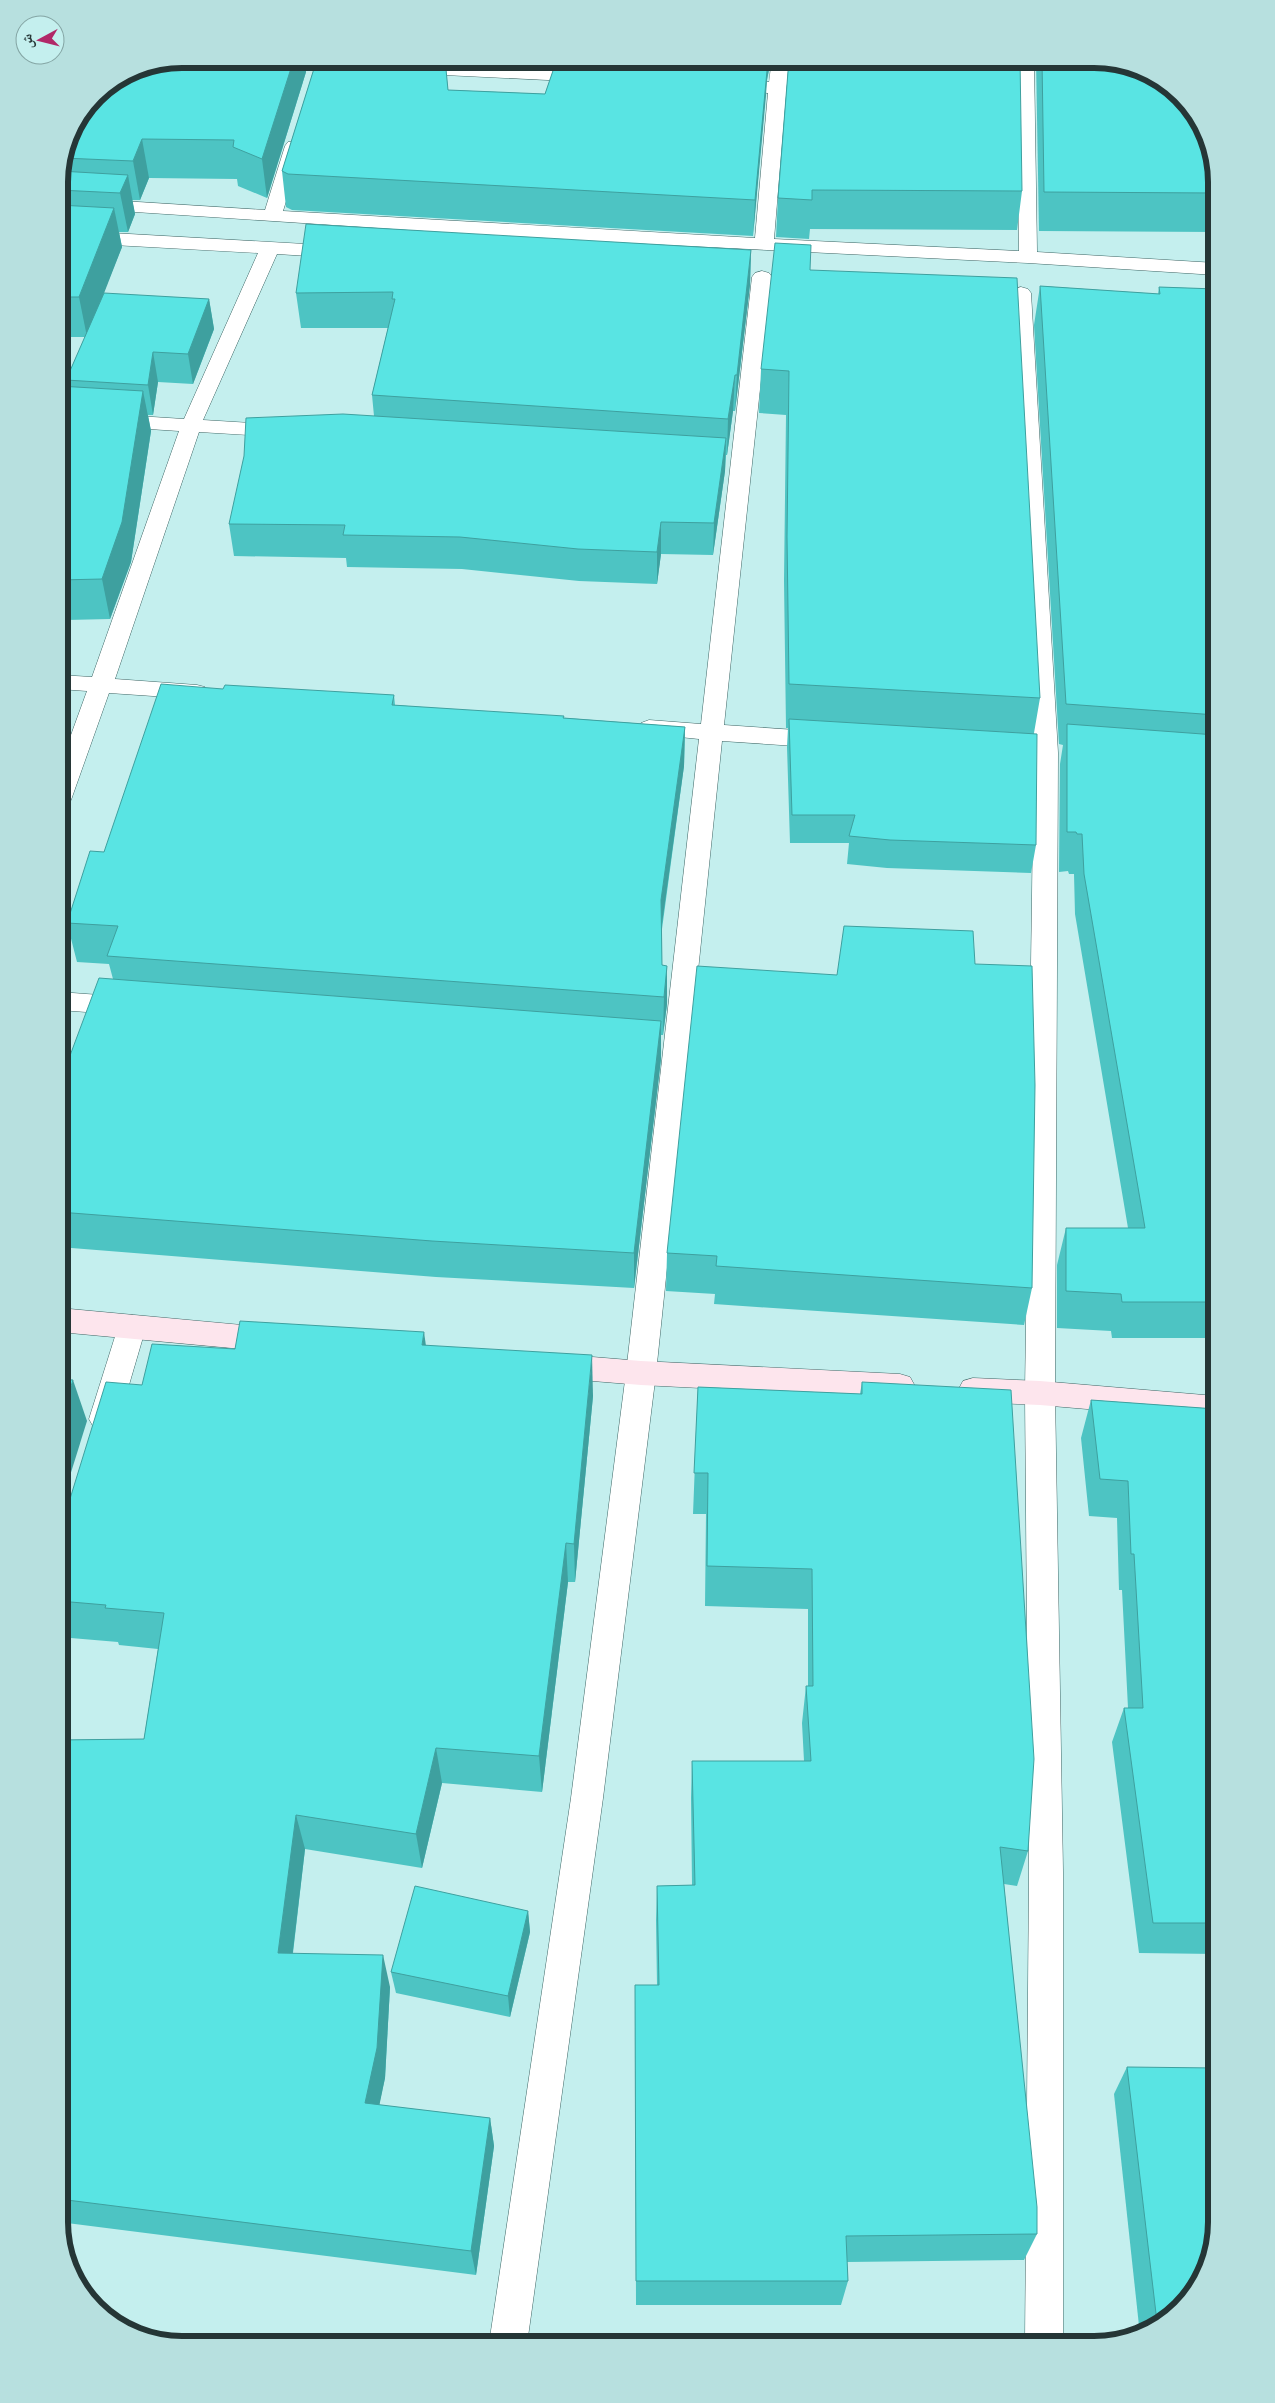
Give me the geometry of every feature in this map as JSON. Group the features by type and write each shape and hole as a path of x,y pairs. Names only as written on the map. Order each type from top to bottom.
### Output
{"street":[{"path":"313,85 319,67"},
{"path":"349,67 369,68"},
{"path":"389,68 443,67"},
{"path":"549,67 608,78"},
{"path":"764,244 779,68"},
{"path":"1025,68 1028,257"},
{"path":"707,84 777,88"},
{"path":"272,216 298,132"},
{"path":"68,203 272,216 1208,268"},
{"path":"68,237 358,253"},
{"path":"68,776 191,425 270,248"},
{"path":"509,2335 587,1798 641,1373 668,1047 713,733 731,463 762,277"},
{"path":"1021,293 1045,753 1040,1393 1046,1872 1044,2336"},
{"path":"68,418 299,432"},
{"path":"68,683 221,694"},
{"path":"625,726 850,741"},
{"path":"68,1001 147,1007"},
{"path":"67,1321 298,1342"},
{"path":"97,1442 132,1327"},
{"path":"533,1364 641,1373 1040,1393 1208,1407"}],"building":[{"path":"291,67 262,159 233,147 234,140 142,139 133,161 70,158 76,138 87,118 106,96 124,83 138,76 167,68"},
{"path":"314,67 446,67 448,90 545,94 554,67 767,68 755,200 288,174 282,171"},
{"path":"788,68 1020,68 1022,191 812,190 812,200 778,198"},
{"path":"1042,68 1101,68 1116,70 1144,79 1163,91 1184,112 1199,138 1204,152 1207,167 1208,193 1044,192"},
{"path":"68,171 128,175 120,193 68,190"},
{"path":"68,205 114,208 79,297 68,297"},
{"path":"306,224 751,250 737,375 735,375 728,419 372,395 395,299 392,299 393,292 296,293"},
{"path":"775,243 811,245 810,270 1017,278 1040,698 789,684 787,537 789,371 761,369"},
{"path":"1040,286 1160,294 1159,287 1208,289 1208,714 1066,704"},
{"path":"104,293 209,299 188,354 153,352 148,385 68,380 68,376"},
{"path":"68,387 143,391 122,522 102,579 68,580"},
{"path":"343,414 726,438 714,523 661,522 657,552 578,549 460,537 343,535 345,525 229,524 244,456 246,418"},
{"path":"161,684 223,689 225,685 394,695 392,705 564,716 563,718 685,727 661,900 662,965 667,966 664,997 107,956 118,926 68,923 90,851 104,852"},
{"path":"789,719 1037,734 1036,845 890,840 849,836 855,815 792,815"},
{"path":"1067,724 1208,734 1208,1302 1122,1302 1121,1294 1066,1291 1066,1228 1145,1228 1084,874 1082,834 1067,832"},
{"path":"844,926 973,931 975,964 1032,966 1035,1085 1032,1288 716,1266 717,1256 667,1253 697,966 837,975"},
{"path":"99,978 661,1021 634,1253 432,1241 67,1213 68,1062"},
{"path":"240,1321 424,1332 422,1345 592,1355 574,1544 566,1543 539,1756 436,1748 416,1834 296,1815 278,1953 383,1955 377,2048 365,2103 490,2118 471,2251 67,2200 67,1740 144,1739 164,1613 105,1608 106,1605 67,1602 67,1507 106,1382 142,1385 152,1344 235,1349"},
{"path":"67,1380 73,1380 67,1398"},
{"path":"862,1382 1011,1390 1034,1759 1028,1851 1000,1847 1037,2207 1037,2234 846,2236 848,2281 636,2281 635,1985 659,1985 657,1886 695,1885 692,1761 811,1761 806,1686 813,1686 812,1569 707,1566 708,1473 694,1473 698,1387 862,1394"},
{"path":"1091,1400 1208,1408 1208,1923 1153,1923 1124,1708 1143,1708 1134,1554 1131,1554 1128,1481 1100,1479"},
{"path":"415,1886 528,1911 508,1996 391,1972"},
{"path":"1127,2067 1208,2068 1207,2236 1196,2272 1188,2285 1174,2302 1156,2316"}]}
